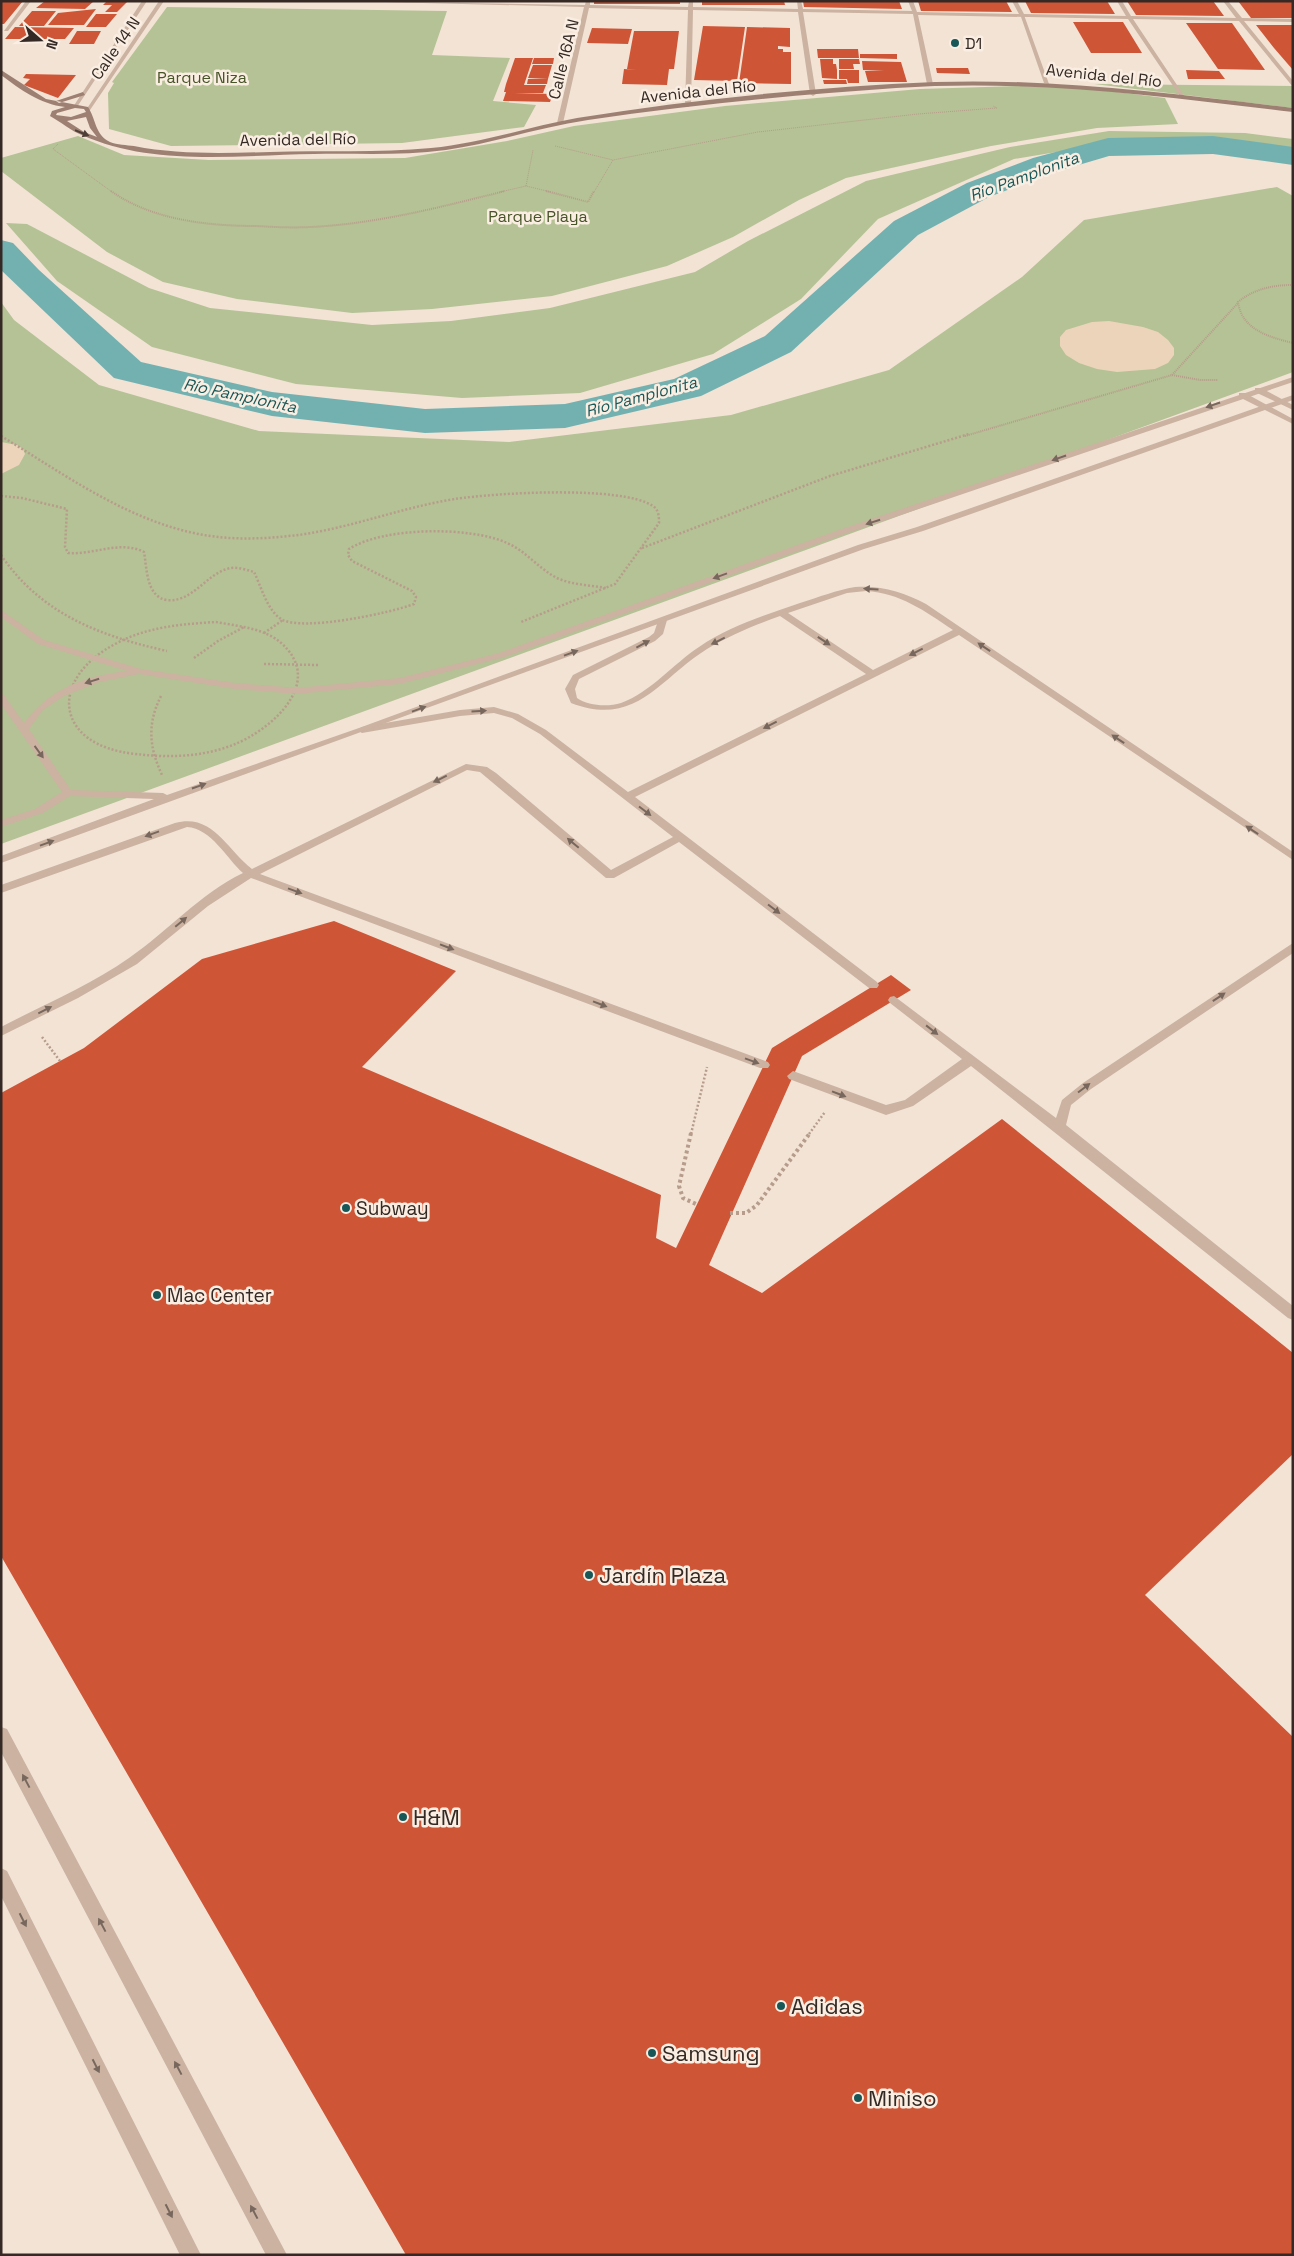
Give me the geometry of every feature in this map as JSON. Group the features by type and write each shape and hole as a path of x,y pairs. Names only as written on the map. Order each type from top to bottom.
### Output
{"main road":[{"path":"1,72 37,102 75,106 88,111"},
{"name":"Avenida del Río","path":"75,106 62,108 50,113 76,131 108,142 138,149 186,154 412,151 484,141 560,123 688,105 930,84 1047,83 1293,110"},
{"path":"37,102 60,101 83,94"},
{"path":"59,118 79,118 88,111"},
{"path":"88,111 89,121 93,128 108,142"}],"street":[{"path":"6,30 29,1"},
{"name":"Calle 14 N","path":"75,106 145,1"},
{"name":"Calle 14 N","path":"88,111 162,1"},
{"path":"348,1 588,4 801,11 1293,21"},
{"path":"688,105 691,1"},
{"path":"799,1 813,94"},
{"path":"910,1 915,13 930,84"},
{"path":"1014,1 1022,15 1047,83"},
{"path":"1118,1 1182,97"},
{"path":"1225,1 1293,85"},
{"name":"Calle 16A N","path":"560,123 588,4"},
{"path":"1,613 41,642 140,672 235,686 297,691 400,681 502,655 842,532 1293,379"},
{"path":"1258,390 1293,408"},
{"path":"1242,395 1293,422"},
{"path":"1,860 861,547 920,529 1293,397"},
{"path":"902,512 902,517 906,522 920,529"},
{"path":"842,532 863,536 866,543 861,547"},
{"path":"662,620 658,634 652,639 576,677 570,683 569,693 574,701 598,708 612,707 633,701 704,648 741,630 845,591 855,589 882,590 913,600 1293,858"},
{"path":"783,614 872,674"},
{"path":"627,797 959,630"},
{"path":"23,730 41,708 70,689 92,681 140,672"},
{"path":"1,697 68,793"},
{"path":"362,730 460,713 494,710 515,716 543,732 873,985"},
{"path":"1,1032 132,961 204,903 250,873 466,767 483,769 492,775 610,875 680,837"},
{"path":"1,824 38,811 68,793 116,796 173,796"},
{"path":"1,889 173,827 188,823 196,824 210,833 245,871 764,1065"},
{"path":"1059,1127 1066,1103 1073,1096 1293,947"},
{"path":"894,1000 1059,1127 1293,1314"},
{"path":"793,1076 886,1110 909,1103 970,1060"},
{"path":"1,1735 277,2255"},
{"path":"1,1877 191,2255"}],"path":[{"path":"554,146 612,160 758,132 918,114 997,108 991,104"},
{"path":"526,186 535,142"},
{"path":"59,144 53,149 113,193 137,206 175,218 219,226 310,227 353,223 441,207 526,186 588,202 612,160"},
{"path":"1172,376 1246,294 1262,288 1293,285"},
{"path":"1238,302 1238,312 1245,322 1260,332 1293,343"},
{"path":"642,548 830,476 1172,376 1212,381 1223,379"},
{"path":"1,436 140,517 176,530 218,537 258,538 304,534 435,503 494,494 593,494 644,501 655,507 659,514 659,523 618,580 606,588 514,625"},
{"path":"1,496 22,498 67,509 65,547 68,554 79,556 121,548 138,547 144,552 152,592 160,598 169,600 182,598 218,573 229,568 242,568 254,572 275,614 283,620 293,623 308,624 390,612 404,609 414,604 416,596 412,591 352,560 348,555 349,549 357,543 372,539 431,531 462,531 497,539 518,549 557,578 606,588"},
{"path":"1,555 22,584 51,606 85,624 124,640 168,652"},
{"path":"264,633 283,620"},
{"path":"186,655 204,658"},
{"path":"258,664 320,665"},
{"path":"28,1018 60,1061"},
{"path":"696,1204 683,1198 679,1186 712,1046"},
{"path":"730,1213 746,1213 758,1205 838,1094"}],"green space":[{"name":"Parque Niza","path":"167,7 447,11 432,55 510,58 493,101 536,105 524,127 402,143 171,146 109,129 108,93 114,83 112,82"},
{"path":"1094,84 1293,86 1293,108"},
{"name":"Parque Playa","path":"1022,86 1085,88 1165,98 1178,124 1097,128 991,146 846,178 799,200 733,237 667,266 552,296 432,309 352,313 237,299 163,282 107,252 1,171 1,158 78,136 124,155 209,160 405,158 507,141 574,126 725,106 920,89"},
{"path":"1109,131 1245,133 1293,139 1293,148 1238,142 1105,144 1014,159 878,219 801,299 713,354 580,393 462,398 296,384 152,347 57,281 6,223 27,224 149,288 210,308 372,325 451,321 550,308 695,272 748,241 866,181 1010,147"},
{"path":"1277,187 1293,196 1293,372 1,844 1,302 14,320 99,385 259,431 509,442 731,415 889,370 1022,277 1084,220"}],"shaded area":[{"path":"1109,321 1143,327 1158,332 1174,348 1174,355 1168,363 1155,369 1117,372 1097,369 1079,363 1066,355 1060,346 1060,337 1066,330 1092,322"},
{"path":"1,442 17,445 23,449 25,454 19,465 1,474"}],"building":[{"path":"1,1 23,1 4,24 1,24"},
{"path":"45,1 94,1 85,9 36,8"},
{"path":"107,1 128,1 117,12 105,12 112,5 103,5"},
{"path":"594,1 680,1 680,4 594,4"},
{"path":"702,1 784,1 785,5 702,5"},
{"path":"803,1 899,1 902,9 804,7"},
{"path":"918,1 1006,1 1012,12 921,11"},
{"path":"1025,1 1107,1 1115,14 1031,13"},
{"path":"1127,1 1213,1 1224,16 1136,15"},
{"path":"1238,1 1293,1 1293,18 1251,18"},
{"path":"96,9 84,25 48,25 58,13"},
{"path":"32,11 56,11 44,26 19,26"},
{"path":"96,14 117,14 106,27 86,27"},
{"path":"1073,22 1123,22 1142,53 1091,53"},
{"path":"1186,23 1232,23 1265,70 1218,69"},
{"path":"1256,25 1293,25 1293,70 1274,48"},
{"path":"703,26 745,27 737,81 694,80"},
{"path":"15,27 74,28 65,39 5,39"},
{"path":"747,27 790,28 790,47 778,46 778,49 783,49 783,52 791,52 791,84 739,83"},
{"path":"592,28 632,29 628,44 587,43"},
{"path":"77,31 101,31 94,44 69,44"},
{"path":"634,31 679,31 674,69 669,69 667,85 622,84 624,69 637,70 627,69"},
{"path":"817,49 858,49 859,58 818,58"},
{"path":"860,54 897,54 897,59 860,58"},
{"path":"515,58 533,58 524,85 546,85 543,93 514,93 553,94 550,102 503,101 506,84"},
{"path":"534,58 554,58 553,64 532,64"},
{"path":"820,59 833,59 833,64 836,64 837,79 822,78"},
{"path":"839,59 859,59 860,64 853,64 854,69 839,69"},
{"path":"862,61 901,62 907,82 868,82 865,71 884,71 863,70"},
{"path":"533,65 552,65 548,79 528,78"},
{"path":"936,68 968,68 970,74 937,73"},
{"path":"839,70 859,70 859,83 848,83 847,79 839,79"},
{"path":"1186,70 1219,71 1225,79 1188,79"},
{"path":"26,74 76,75 58,98 24,85 30,79 23,78"},
{"path":"528,79 548,79 547,84 527,84"},
{"path":"823,80 846,80 847,84 824,84"},
{"name":"Jardín Plaza","path":"334,921 456,971 362,1067 661,1195 656,1238 676,1248 772,1048 891,975 911,990 802,1056 709,1265 762,1293 1002,1119 1293,1353 1293,1454 1145,1595 1293,1737 1293,2255 406,2255 1,1556 1,1093 84,1048 202,959"}],"waterway":[{"name":"Río Pamplonita","path":"1,250 27,277 128,370 272,404 425,421 565,416 687,388 778,344 906,228 978,190 1044,165 1108,147 1213,145 1293,156"}],"place":[{"name":"D1","path":"955,43"},
{"name":"Subway","path":"346,1208"},
{"name":"Mac Center","path":"157,1295"},
{"name":"Jardín Plaza","path":"589,1575"},
{"name":"H&M","path":"403,1817"},
{"name":"Adidas","path":"781,2006"},
{"name":"Samsung","path":"652,2053"},
{"name":"Miniso","path":"858,2098"}]}
